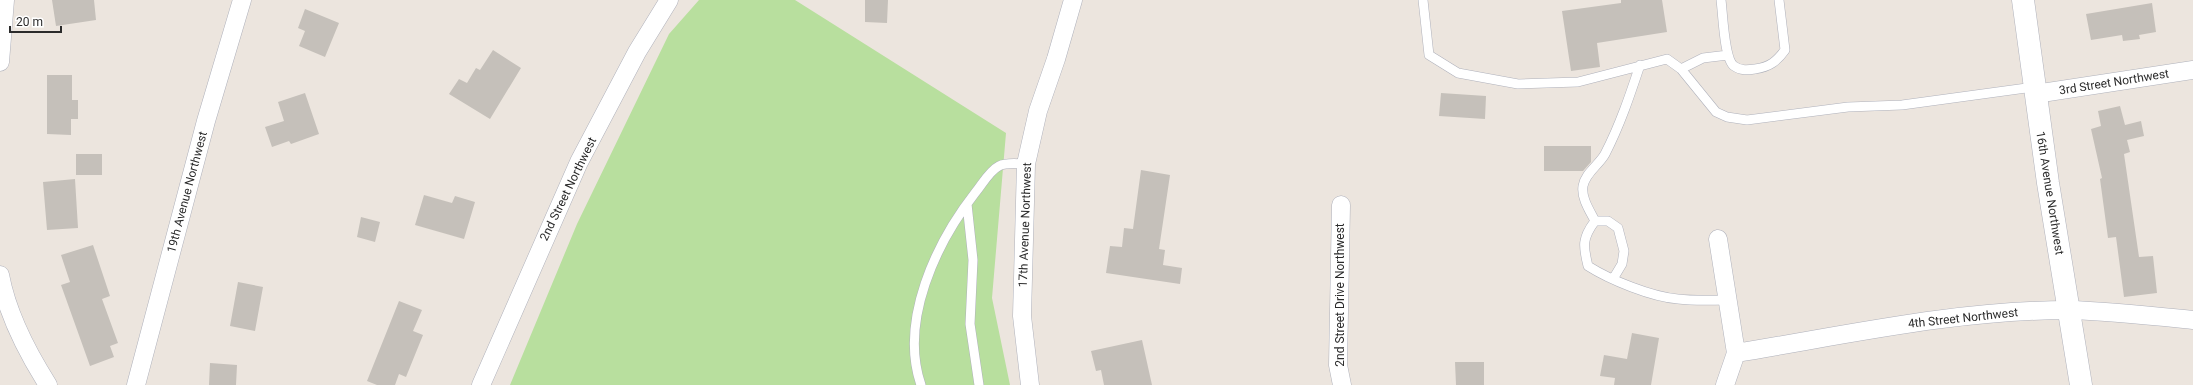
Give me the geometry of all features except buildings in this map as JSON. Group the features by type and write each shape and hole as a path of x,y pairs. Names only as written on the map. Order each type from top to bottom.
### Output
{"main road":[{"name":"16th Avenue Northwest","path":"2023,0 2035,90 2081,385"}],"street":[{"path":"0,62 4,0"},
{"name":"19th Avenue Northwest","path":"136,385 206,121 242,0"},
{"name":"2nd Street Northwest","path":"481,385 580,162 637,52 669,0"},
{"name":"17th Avenue Northwest","path":"1030,385 1022,316 1026,164 1038,111 1056,59 1073,0"},
{"name":"3rd Street Northwest","path":"2035,90 2193,70"},
{"name":"2nd Street Drive Northwest","path":"1340,205 1338,365 1342,385"},
{"path":"1718,238 1736,352 1725,385"},
{"path":"0,275 9,307 28,349 48,385"},
{"name":"4th Street Northwest","path":"1736,352 1892,325 1990,314 2070,310 2193,320"}],"lane":[{"path":"1423,0 1429,55 1458,73 1518,84 1578,82 1667,59 1681,69 1716,112 1727,117 1747,120 1848,107 1902,105 2035,90"},
{"path":"1721,0 1728,55 1733,66 1744,70 1765,67 1777,61 1785,50 1779,0"},
{"path":"1681,69 1703,58 1728,55"},
{"path":"1595,220 1586,205 1582,187 1586,177 1601,160 1618,128 1640,65"},
{"path":"921,385 915,353 919,306 934,260 967,204 994,169 1007,164 1026,164"},
{"path":"967,204 973,260 970,324 979,385"},
{"path":"1595,220 1588,230 1583,246 1588,266 1613,279 1677,299 1728,300"},
{"path":"1595,220 1608,221 1618,228 1624,251 1622,264 1613,279"}],"green space":[{"path":"699,0 795,0 1006,133 992,298 1010,385 510,385 577,224 669,34"}]}
